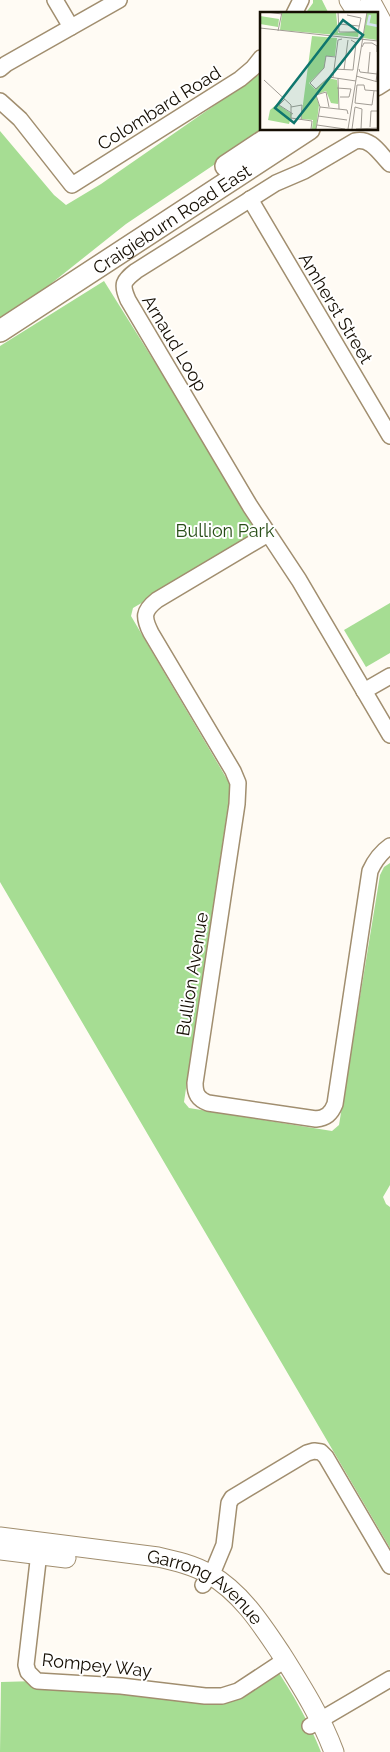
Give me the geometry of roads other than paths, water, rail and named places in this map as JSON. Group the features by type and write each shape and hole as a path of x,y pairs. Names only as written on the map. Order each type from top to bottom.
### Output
{"main road":[{"name":"Craigieburn Road East","path":"34,310 192,188 280,130"},
{"name":"Craigieburn Road East","path":"0,331 307,130"}],"street":[{"path":"55,0 71,28"},
{"path":"0,68 119,0"},
{"path":"295,12 301,0"},
{"path":"349,0 357,12"},
{"path":"378,31 385,59"},
{"name":"Colombard Road","path":"0,102 20,119 72,185 240,79 260,59"},
{"name":"Arnaud Loop","path":"390,164 368,141 355,141 310,168 287,177 136,271 124,282 123,289 268,534 299,580 390,735"},
{"name":"Amherst Street","path":"250,199 390,436"},
{"name":"Bullion Avenue","path":"268,534 158,600 147,610 145,616 151,633 233,771 238,784 238,797 195,1083 195,1090 201,1100 208,1103 316,1119 328,1116 332,1112 370,871 380,853 390,846"},
{"path":"364,691 390,676"},
{"path":"207,1580 224,1545 229,1503 232,1498 300,1457 314,1451 321,1452 326,1457 390,1566"},
{"name":"Garrong Avenue","path":"0,1537 40,1549 207,1580 235,1609 280,1664 290,1688 334,1752"},
{"name":"Garrong Avenue","path":"0,1550 40,1549"},
{"name":"Rompey Way","path":"40,1549 26,1665 28,1672 37,1681 222,1696 238,1691 280,1664"},
{"path":"315,1723 390,1679"},
{"name":"Garrong Avenue","path":"315,1723 321,1752"}],"park label":[{"name":"Bullion Park","path":"225,530"}]}
